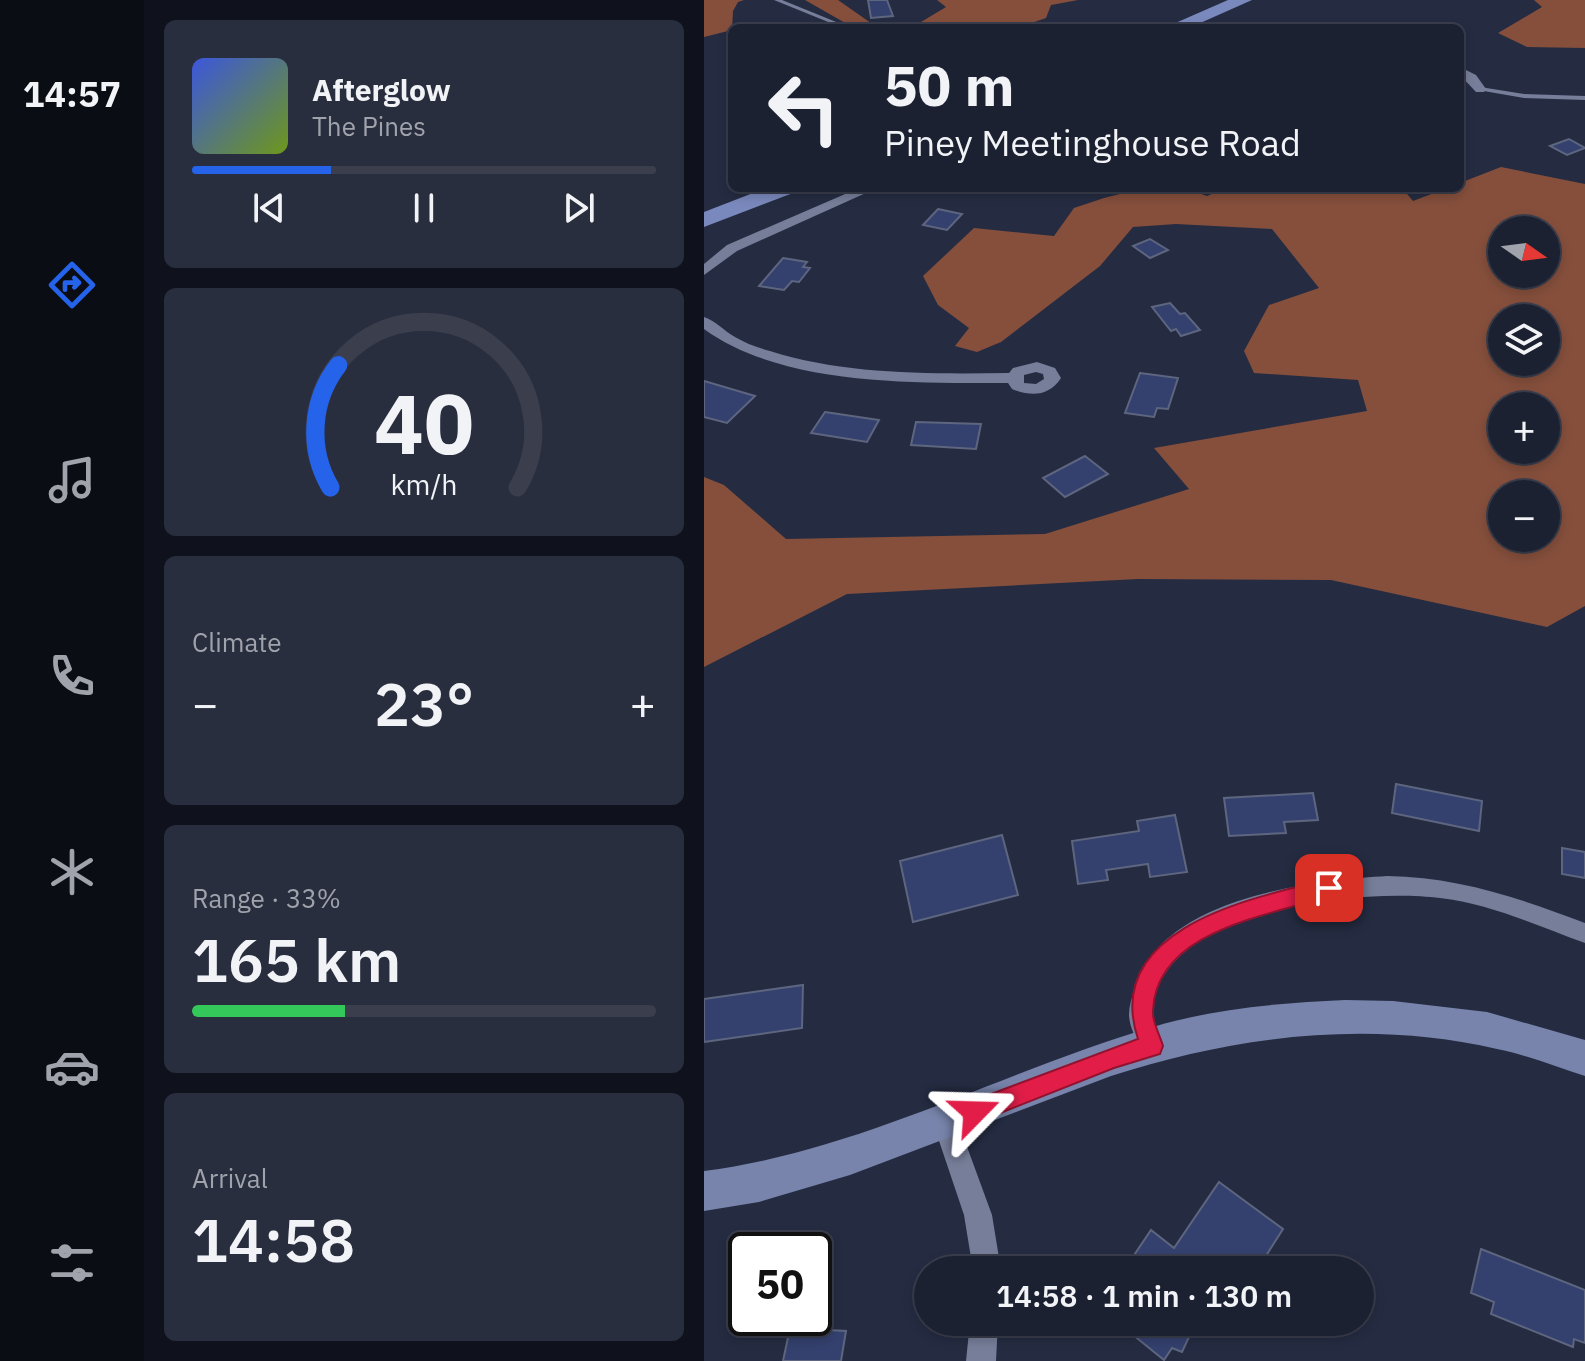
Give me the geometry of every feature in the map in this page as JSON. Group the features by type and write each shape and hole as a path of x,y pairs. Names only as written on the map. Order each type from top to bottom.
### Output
{"main road":[{"path":"1183,24 1243,0"},
{"path":"704,220 775,192"},
{"path":"704,1191 805,1169 946,1123 1114,1057 1191,1035 1283,1019 1382,1016 1488,1029 1585,1058"}],"street":[{"path":"1464,72 1472,77 1480,89"},
{"path":"704,271 732,248 861,192"},
{"path":"704,322 727,338 805,364 921,380 1014,378"},
{"path":"1152,1046 1141,1014 1146,983 1171,949 1233,913 1274,902 1329,888 1423,886 1498,900 1585,933"},
{"path":"946,1123 978,1215 985,1256"},
{"path":"981,1361 983,1336"}],"lane":[{"path":"777,0 838,24"},
{"path":"1480,89 1524,96 1585,98"}],"shaded area":[{"path":"704,0 744,0 738,2 733,11 732,24 728,24 728,31 704,37"},
{"path":"805,0 838,0 872,24 847,24"},
{"path":"937,0 1078,0 1051,5 1046,18 1029,24 918,24 946,7"},
{"path":"1534,0 1585,0 1585,48 1527,47 1498,33 1542,7"},
{"path":"1501,167 1585,184 1585,606 1547,627 1331,580 1138,579 847,594 704,667 704,477 724,485 786,539 1045,534 1189,489 1154,448 1367,411 1358,380 1254,373 1244,351 1269,305 1319,288 1272,229 1176,224 1133,227 1100,266 1001,342 977,352 955,346 969,328 938,305 923,276 974,228 1054,236 1074,208 1128,192 1196,192 1207,196 1216,192 1405,192 1413,201 1437,192 1464,192 1464,181"}],"building":[{"path":"868,0 887,0 893,16 871,18"},
{"path":"1569,139 1585,148 1567,155 1550,146"},
{"path":"938,209 962,214 947,230 923,225"},
{"path":"1150,239 1168,250 1150,258 1133,246"},
{"path":"783,258 807,262 803,267 810,268 799,282 792,281 784,290 759,286"},
{"path":"1170,303 1180,314 1185,313 1200,330 1181,336 1176,329 1171,331 1152,307"},
{"path":"1140,373 1178,378 1168,409 1157,408 1154,417 1125,413"},
{"path":"704,381 755,396 727,423 704,417"},
{"path":"825,412 879,420 867,442 811,433"},
{"path":"916,422 981,424 976,449 911,445"},
{"path":"1085,456 1108,474 1065,497 1043,478"},
{"path":"1396,784 1482,801 1479,831 1392,813"},
{"path":"1313,793 1318,820 1284,822 1286,833 1229,836 1224,798"},
{"path":"1175,815 1187,872 1150,877 1148,864 1106,870 1108,880 1078,884 1072,841 1139,831 1137,821"},
{"path":"1002,835 1018,895 913,922 900,861"},
{"path":"1562,848 1585,852 1585,878 1562,874"},
{"path":"803,985 802,1028 704,1042 704,999"},
{"path":"1219,1182 1283,1229 1266,1256 1133,1256 1151,1230 1174,1248"},
{"path":"1481,1249 1585,1290 1585,1343 1574,1339 1573,1347 1491,1314 1494,1302 1471,1293"},
{"path":"832,1330 846,1331 841,1361 783,1361 788,1336 832,1336"},
{"path":"1134,1336 1189,1336 1182,1352 1172,1348 1164,1360"}],"route":[{"path":"975,1112 1114,1057 1152,1046 1141,1014 1146,983 1171,949 1233,913 1329,888"}]}
